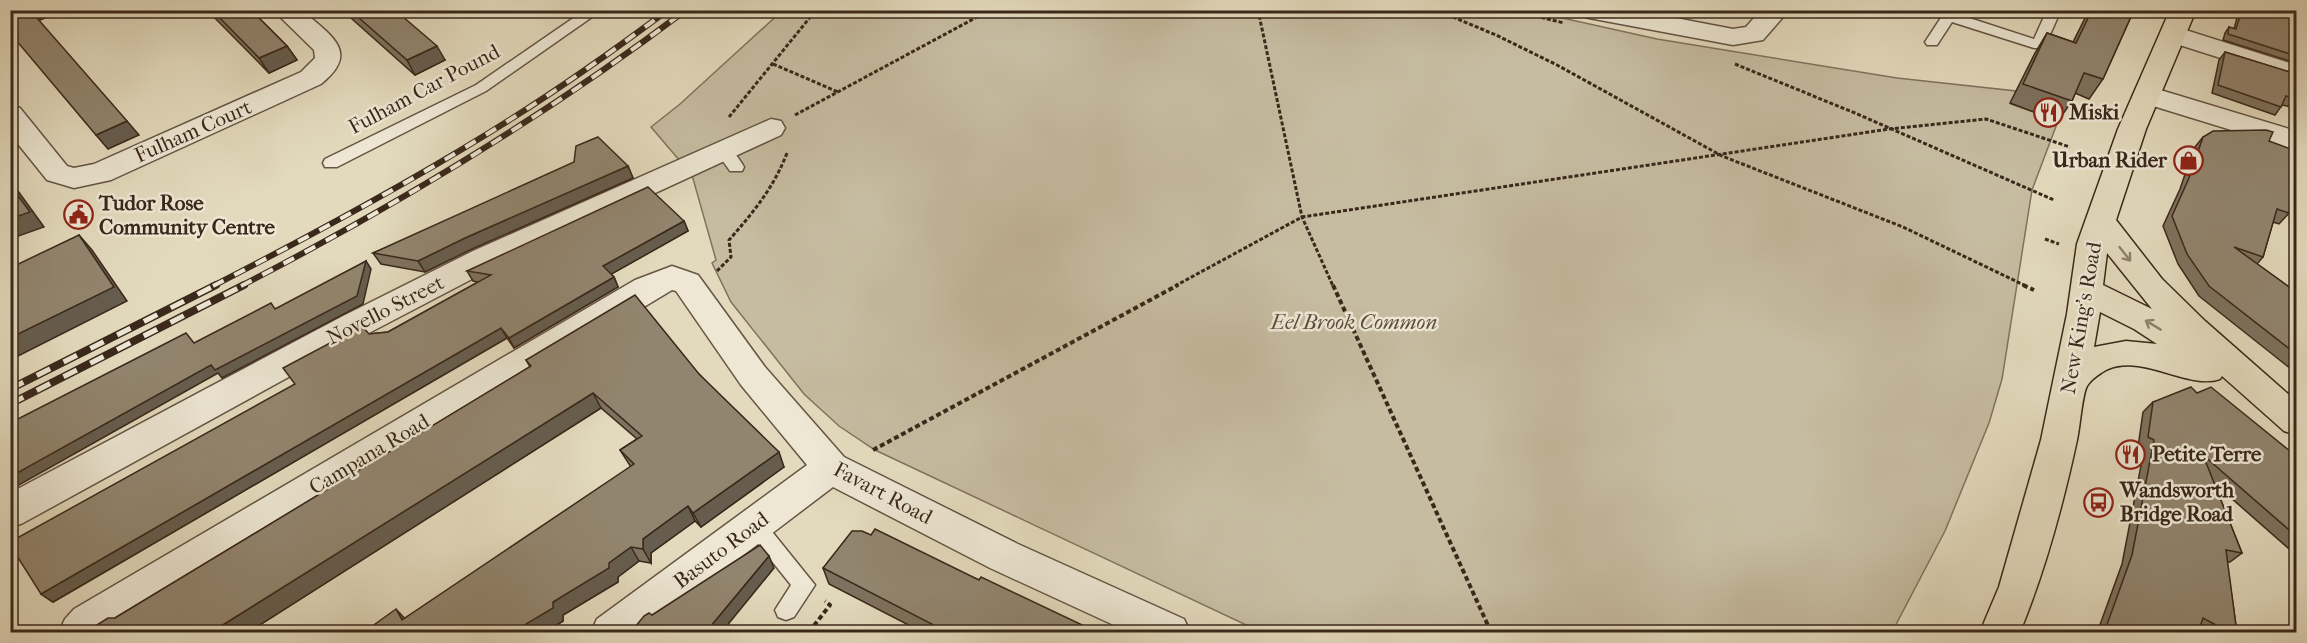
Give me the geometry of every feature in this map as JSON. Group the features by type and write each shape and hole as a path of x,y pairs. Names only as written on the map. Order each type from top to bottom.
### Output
{"main road":[{"name":"New King's Road","path":"2000,633 2019,587 2059,440 2093,244 2132,129 2178,22"},
{"path":"2100,221 2151,287 2249,386"},
{"path":"2086,291 2146,320 2249,386 2296,421"},
{"path":"2070,381 2085,366 2101,358 2119,355 2173,360 2249,386"}],"street":[{"name":"Fulham Court","path":"10,114 57,173 74,178 101,173 311,78 320,71 328,58 327,48 286,10"},
{"path":"1580,17 1733,37 1749,36 1758,31 1776,10"},
{"path":"2178,22 2296,74"},
{"path":"2147,95 2296,141"},
{"name":"Novello Street","path":"10,512 355,324 464,269 727,147 786,132"},
{"name":"Favart Road","path":"678,286 717,328 753,376 831,468 1004,556 1170,633"},
{"name":"Campana Road","path":"79,633 88,622 678,286"},
{"name":"Basuto Road","path":"611,633 831,468"}],"lane":[{"name":"Fulham Car Pound","path":"331,163 481,88 595,10"},
{"path":"1932,42 1951,13 2039,45 2054,10"},
{"path":"754,524 804,585 786,610"}],"path":[{"path":"727,147 773,64 816,10"},
{"path":"678,286 731,257 729,240 755,213 774,184 786,132 800,112 990,10"},
{"path":"1258,10 1302,217 1491,633"},
{"path":"1436,10 1496,35 1557,65 1722,156 1903,227 2034,290"},
{"path":"1512,10 1580,17"},
{"path":"773,64 838,92"},
{"path":"1734,64 1824,98 1889,129 2054,200"},
{"path":"786,132 800,112"},
{"path":"831,468 874,450 1302,217 1722,156 1889,129 1986,119 2070,147"}],"green space":[{"name":"Eel Brook Common","path":"783,10 1531,11 1657,39 1897,78 2016,91 2011,104 2058,121 2032,190 2002,379 1989,423 1945,531 1892,632 1261,632 875,450 839,426 804,394 731,302 712,263 716,260 692,175 651,127 680,104"}],"building":[{"path":"10,10 30,10 127,121 96,135 10,33"},
{"path":"212,10 251,10 287,46 259,58"},
{"path":"350,10 395,10 437,46 407,60"},
{"path":"2092,10 2134,10 2103,79 2084,73 2072,101 2023,84 2047,33 2076,43"},
{"path":"2242,10 2296,10 2296,56 2228,34 2229,27 2236,29"},
{"path":"2225,52 2296,74 2296,99 2286,96 2281,107 2218,85"},
{"path":"2266,130 2273,132 2269,141 2296,151 2296,184 2289,213 2277,209 2263,257 2234,247 2296,292 2296,354 2209,286 2187,254 2172,216 2189,178 2203,137 2213,131"},
{"path":"598,137 628,166 418,261 373,253 574,162 576,146"},
{"path":"10,185 30,212 10,219"},
{"path":"648,187 684,221 603,266 614,277 509,338 501,328 41,594 10,545 10,542 295,384 283,368 362,326 369,334 388,332 491,275 467,271"},
{"path":"79,235 114,287 10,338 10,268"},
{"path":"366,261 357,296 215,370 211,365 10,477 10,423 186,333 194,343 271,303 275,309"},
{"path":"635,295 699,374 779,452 693,513 688,506 643,539 643,549 631,547 609,563 609,568 553,602 553,608 511,633 364,632 396,609 402,620 634,464 620,450 642,436 593,393 210,633 94,633 92,628 108,618 115,618 531,366 526,360"},
{"path":"2191,387 2197,393 2211,387 2296,456 2296,536 2203,455 2242,553 2226,550 2237,633 2231,633 2203,618 2198,633 2104,633 2132,555 2154,440 2148,437 2153,402"},
{"path":"875,529 979,580 981,577 1099,633 949,633 823,568 852,531 862,531 871,535"},
{"path":"760,545 769,556 705,633 630,633 644,616 649,613 652,615"}],"railway":[{"path":"213,286 364,206 475,142 571,80 668,10"},
{"path":"241,286 357,224 525,123 686,10"},
{"path":"10,389 216,285"},
{"path":"10,404 244,285"}],"place":[{"name":"Miski","path":"2048,112"},
{"name":"Urban Rider","path":"2188,160"},
{"name":"Tudor Rose Community Centre","path":"78,215"},
{"name":"Petite Terre","path":"2131,454"},
{"name":"Wandsworth Bridge Road","path":"2099,502"}]}
